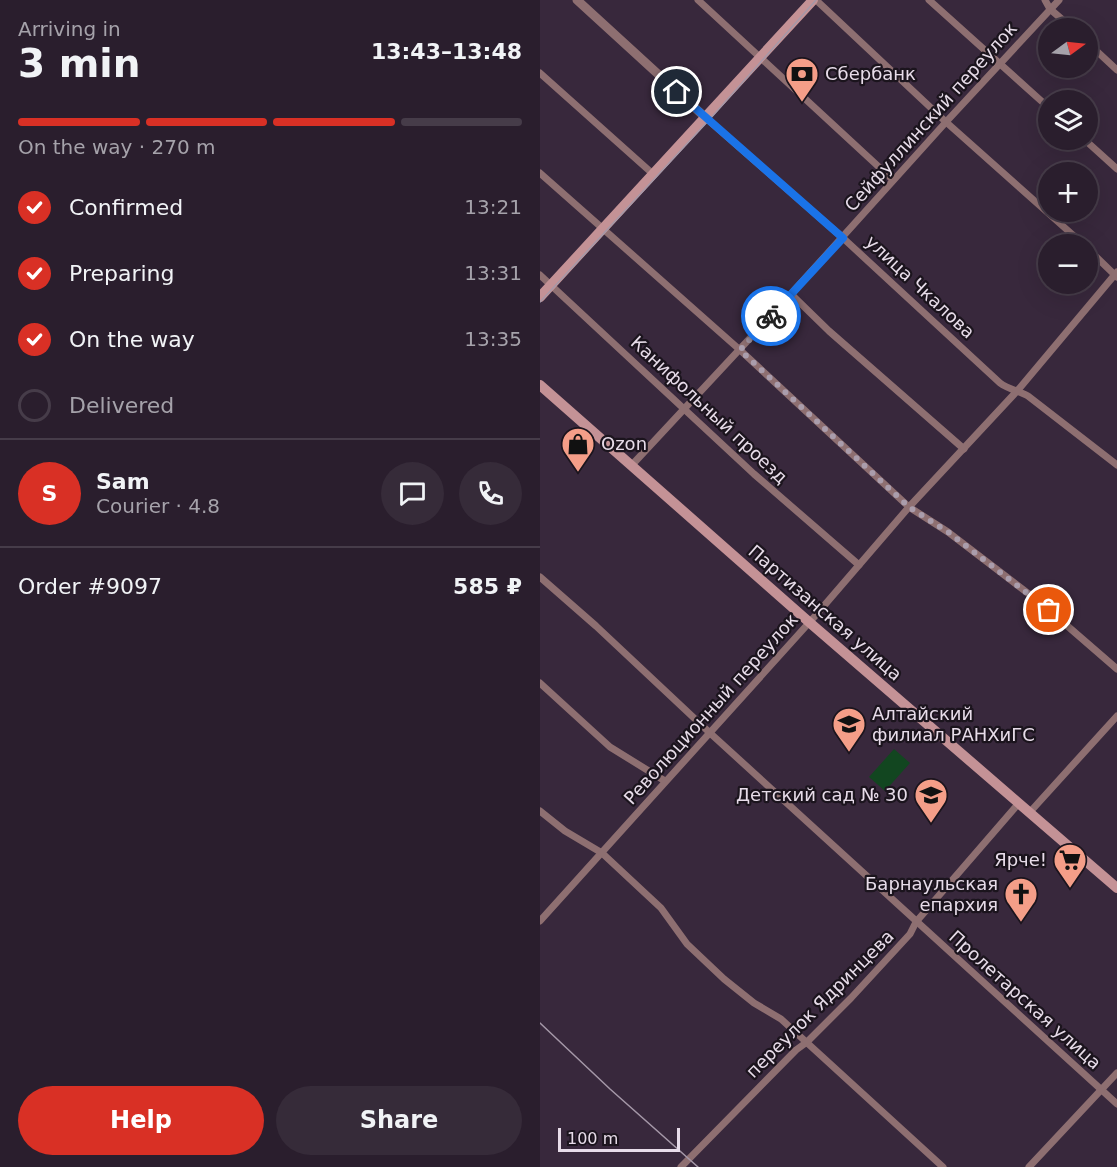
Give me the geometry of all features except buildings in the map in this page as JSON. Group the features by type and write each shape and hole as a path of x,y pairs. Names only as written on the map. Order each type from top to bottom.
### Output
{"main road":[{"path":"540,297 815,0"},
{"name":"Партизанская улица","path":"540,385 809,622 1117,888"}],"street":[{"name":"улица Чкалова","path":"577,0 706,118 843,238 1000,383 1006,388 1018,390 1028,396 1117,465"},
{"path":"698,0 893,180"},
{"path":"815,0 946,122 1072,234"},
{"path":"929,0 1038,98"},
{"path":"1045,0 1050,9 1060,18"},
{"name":"Сейфуллинский переулок","path":"631,466 843,238 999,63 1059,0"},
{"path":"1098,52 1117,70"},
{"path":"540,73 653,174"},
{"path":"1096,150 1117,169"},
{"path":"540,173 740,350 909,507 948,532 1042,604 1117,669"},
{"path":"1098,258 1116,275"},
{"name":"Канифольный проезд","path":"540,275 754,474 859,565"},
{"name":"Революционный переулок","path":"540,921 809,622 909,507 1018,390 1116,275"},
{"path":"791,294 829,331 964,449"},
{"name":"Пролетарская улица","path":"540,577 1117,1104"},
{"path":"540,683 610,747 665,782"},
{"path":"1030,812 1117,716"},
{"name":"переулок Ядринцева","path":"681,1167 796,1050 807,1042 910,934 916,922 1019,803"},
{"path":"540,811 565,831 602,853 661,908 687,944 724,979 754,1003 781,1019 944,1167"},
{"path":"1029,1167 1117,1073"}],"green space":[{"path":"894,749 910,763 885,791 869,777"}],"tram line":[{"path":"540,302 709,120 816,0"},
{"path":"540,1023 698,1167"}],"way so far":[{"path":"771,316 740,350 909,507 948,532 1049,610"}],"place":[{"name":"Сбербанк","path":"802,103"},
{"name":"Ozon","path":"578,473"},
{"name":"Алтайский филиал РАНХиГС","path":"849,753"},
{"name":"Детский сад № 30","path":"931,824"},
{"name":"Ярче!","path":"1070,889"},
{"name":"Барнаульская епархия","path":"1021,923"}],"route":[{"path":"677,92 843,238 771,316"}]}
